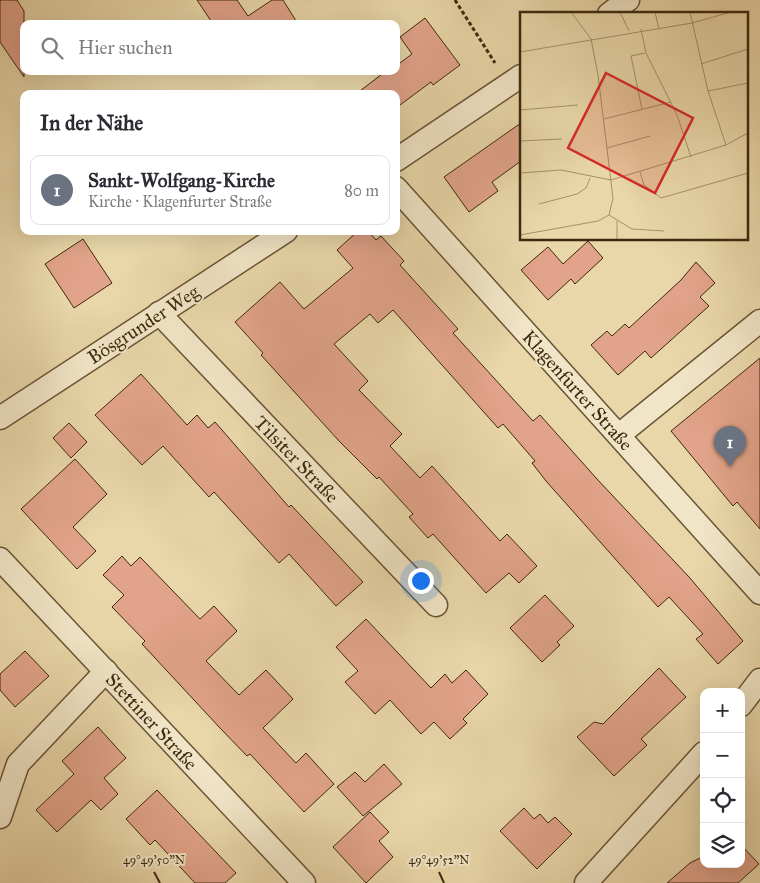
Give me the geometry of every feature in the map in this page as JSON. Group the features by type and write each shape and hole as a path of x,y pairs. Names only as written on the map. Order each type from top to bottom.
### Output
{"street":[{"path":"612,12 628,0"},
{"path":"400,157 515,81"},
{"name":"Klagenfurter Straße","path":"400,192 760,593"},
{"name":"Bösgrunder Weg","path":"0,418 280,235"},
{"name":"Tilsiter Straße","path":"159,313 436,604"},
{"path":"618,436 760,321"},
{"name":"Stettiner Straße","path":"0,559 304,883"},
{"path":"0,817 18,764 106,672"},
{"path":"745,700 760,680"},
{"path":"586,883 700,757"}],"path":[{"path":"455,0 515,81"}],"building":[{"path":"0,0 17,0 24,11 24,20 20,20 20,71 0,42"},
{"path":"197,0 237,0 248,16 272,0 283,0 296,20 210,20"},
{"path":"425,18 460,65 433,85 431,82 400,105 400,90 361,90 381,75 400,75 400,63 412,54 400,37"},
{"path":"520,124 520,162 492,182 498,191 469,212 444,177"},
{"path":"354,235 372,235 376,240 381,236 404,261 400,265 458,329 453,333 533,421 540,415 690,578 743,641 718,664 696,639 703,634 669,597 658,607 546,481 532,463 535,461 503,424 498,428 393,310 378,323 370,314 334,344 368,381 359,390 402,434 390,446 420,478 432,466 500,541 507,534 537,566 519,583 509,573 486,593 433,534 428,538 409,517 413,514 379,477 377,479 339,441 261,355 263,353 235,322 280,282 304,309 353,268 337,250"},
{"path":"83,239 112,283 74,308 45,264"},
{"path":"588,241 603,258 575,284 571,279 548,300 521,270 548,247 563,264"},
{"path":"696,262 715,283 700,297 709,306 651,358 645,351 618,375 591,345 607,331 612,336 625,324 629,328 681,280"},
{"path":"760,358 760,529 737,502 733,506 671,431"},
{"path":"141,374 187,425 197,415 208,428 215,422 289,507 291,505 363,582 336,606 289,554 279,563 214,492 209,497 163,446 142,465 95,415"},
{"path":"69,423 87,442 71,458 53,438"},
{"path":"75,459 107,494 73,527 96,551 77,569 21,509"},
{"path":"122,556 131,566 140,557 200,619 214,606 237,631 206,661 239,695 266,670 293,699 263,728 296,763 306,753 334,784 304,812 250,754 247,756 220,728 142,644 145,641 112,607 124,595 103,575"},
{"path":"545,595 574,626 557,642 560,645 542,662 510,628"},
{"path":"366,619 431,688 445,674 452,683 466,670 488,694 463,719 467,723 450,739 434,722 421,734 390,700 375,714 345,682 358,671 336,647"},
{"path":"25,651 49,676 15,707 0,690 0,674"},
{"path":"659,668 686,697 641,739 647,745 614,776 577,737 594,722 603,724"},
{"path":"98,727 126,758 104,778 118,794 101,810 91,800 57,832 36,810 74,774 62,761"},
{"path":"384,764 402,784 363,816 337,787 355,772 365,782"},
{"path":"157,790 236,873 225,883 195,883 155,840 150,845 126,819"},
{"path":"524,808 534,819 540,814 548,823 555,817 572,834 537,869 500,831"},
{"path":"370,812 389,832 379,841 393,857 366,883 333,847"},
{"path":"745,849 759,864 738,883 667,883 690,863 700,858 700,868 745,868"}],"place":[{"name":"Sankt-Wolfgang-Kirche","path":"730,467"}]}
